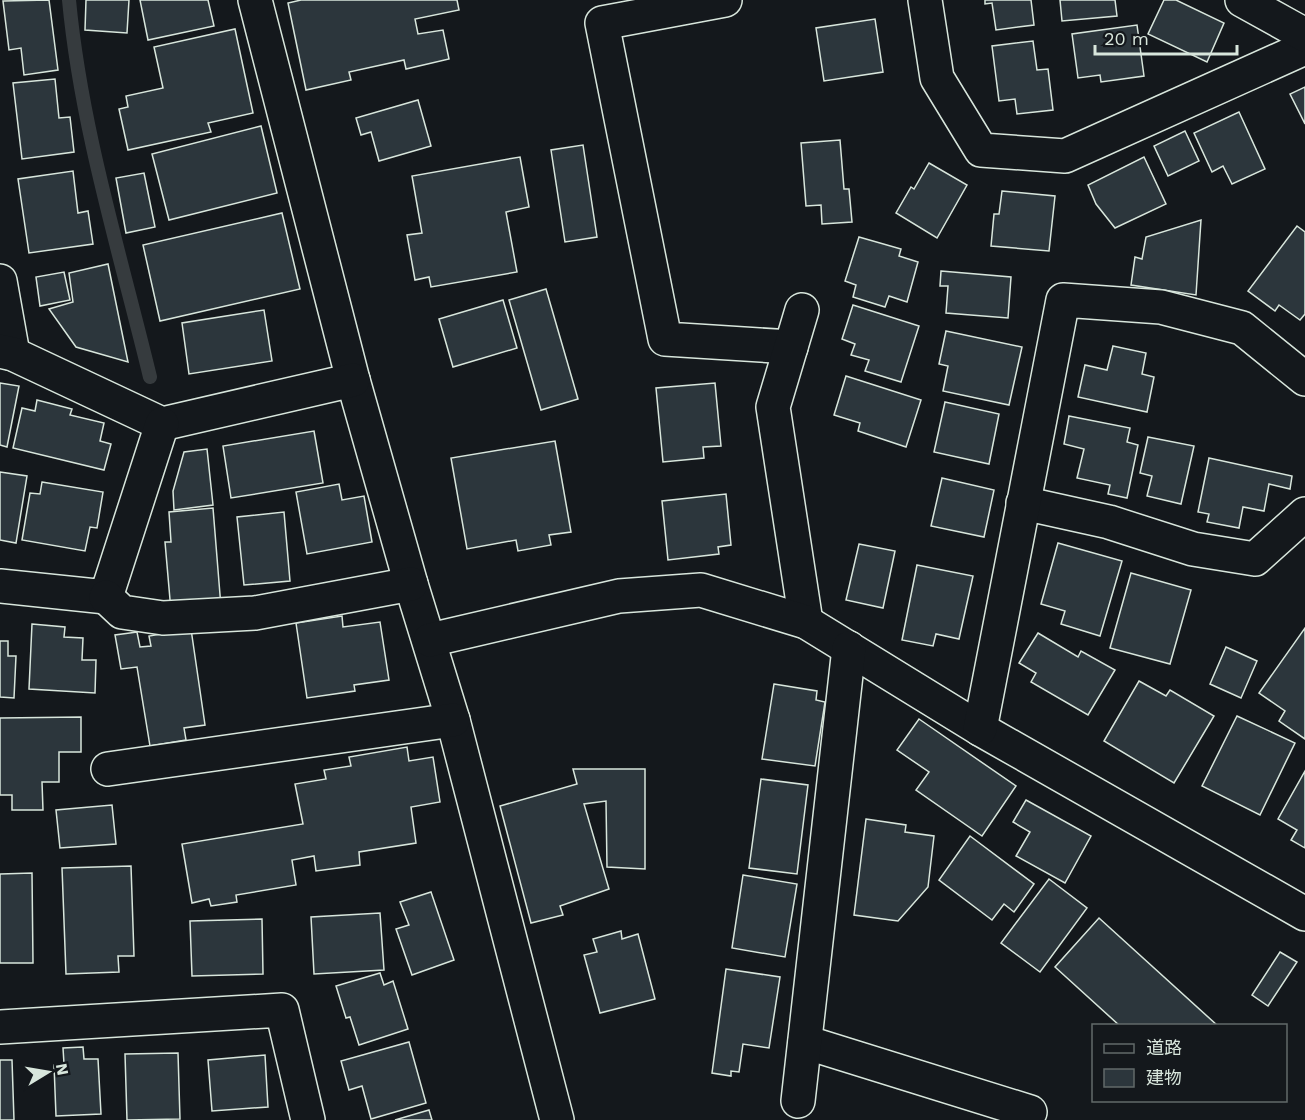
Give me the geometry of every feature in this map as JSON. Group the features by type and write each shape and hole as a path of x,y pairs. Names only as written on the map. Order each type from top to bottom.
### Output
{"street":[{"path":"255,0 353,380 411,584 453,720 557,1120"},
{"path":"725,0 602,23 665,339 791,347"},
{"path":"925,0 937,78 981,150 1065,156 1305,48"},
{"path":"1242,0 1305,35"},
{"path":"0,281 7,352 162,424 353,380"},
{"path":"980,729 1063,300 1161,307 1242,328 1305,379"},
{"path":"802,310 773,407 806,622"},
{"path":"106,597 162,424"},
{"path":"1023,503 1108,522 1193,549 1255,559 1305,514"},
{"path":"0,586 106,597 122,612 163,618 255,613 411,584"},
{"path":"430,640 619,596 701,590 806,622 980,729 1305,914"},
{"path":"798,1101 849,648"},
{"path":"108,769 453,720"},
{"path":"0,1028 282,1010 308,1120"},
{"path":"805,1042 1030,1112"}],"building":[{"path":"49,0 58,70 24,75 21,48 9,50 3,1"},
{"path":"86,0 129,0 127,33 85,30"},
{"path":"140,0 208,0 214,26 148,40"},
{"path":"301,0 457,0 459,10 415,19 418,34 443,30 449,59 406,69 404,60 349,72 351,80 306,90 288,3"},
{"path":"985,0 1031,0 1034,25 996,30 992,3 985,4"},
{"path":"1060,0 1115,0 1117,16 1062,21"},
{"path":"1164,0 1176,0 1224,23 1207,62 1148,34"},
{"path":"875,19 883,72 824,81 816,28"},
{"path":"1137,25 1144,76 1101,82 1100,75 1078,78 1072,34"},
{"path":"235,29 253,113 208,123 211,132 128,150 119,109 128,107 126,96 163,88 154,47"},
{"path":"1033,41 1037,70 1048,69 1053,110 1017,114 1015,99 999,101 992,46"},
{"path":"55,79 59,118 70,117 74,152 22,159 13,83"},
{"path":"1305,87 1305,124 1290,94"},
{"path":"418,100 431,146 379,161 371,132 361,135 356,118"},
{"path":"1239,112 1265,169 1232,184 1223,166 1212,172 1194,133"},
{"path":"261,126 277,193 169,220 152,154"},
{"path":"1185,131 1199,161 1168,176 1154,146"},
{"path":"840,140 844,189 849,189 852,222 822,224 821,205 806,206 801,143"},
{"path":"583,145 597,237 565,242 551,150"},
{"path":"520,157 529,207 506,212 517,272 431,287 429,277 415,280 407,235 422,233 412,176"},
{"path":"1144,157 1166,204 1115,228 1096,204 1088,185"},
{"path":"929,163 967,185 937,238 896,213 911,187 914,189"},
{"path":"73,171 78,213 88,211 93,244 29,253 18,179"},
{"path":"144,173 155,227 126,233 116,178"},
{"path":"1002,191 1055,196 1049,251 991,246 994,214 999,214"},
{"path":"282,213 300,289 160,321 143,245"},
{"path":"1201,220 1196,295 1131,285 1135,257 1142,259 1146,237"},
{"path":"1297,226 1305,232 1305,314 1300,320 1279,305 1275,311 1248,291"},
{"path":"859,237 901,249 899,256 918,262 907,302 889,296 885,307 853,297 856,285 845,281"},
{"path":"108,264 128,362 76,347 49,309 73,302 69,273"},
{"path":"941,271 1011,277 1008,318 946,313 948,286 940,286"},
{"path":"64,272 70,300 40,306 36,277"},
{"path":"546,289 578,399 541,410 509,300"},
{"path":"503,300 517,348 453,367 439,319"},
{"path":"853,305 919,326 901,382 865,371 869,360 851,355 855,344 842,339"},
{"path":"264,310 272,361 189,374 182,323"},
{"path":"946,331 1022,347 1009,405 943,391 948,366 939,364"},
{"path":"1113,346 1146,353 1142,374 1154,377 1147,412 1078,397 1085,365 1107,370"},
{"path":"846,376 921,400 906,447 858,431 860,423 834,415"},
{"path":"0,383 19,386 7,447 0,445"},
{"path":"715,383 721,446 703,447 704,458 663,462 656,388"},
{"path":"37,400 72,409 70,415 104,423 100,441 111,444 104,470 13,448 22,408 35,411"},
{"path":"945,402 999,414 989,464 934,452"},
{"path":"1069,416 1130,428 1127,442 1138,445 1127,498 1108,494 1110,485 1077,478 1084,449 1064,444"},
{"path":"314,431 323,483 231,498 223,446"},
{"path":"1148,437 1194,446 1181,504 1147,496 1152,476 1140,473"},
{"path":"555,441 571,532 549,535 551,545 518,551 516,540 467,549 451,458"},
{"path":"207,449 213,505 174,510 173,491 184,452"},
{"path":"1209,458 1292,476 1290,489 1269,484 1264,511 1243,507 1239,528 1207,522 1209,514 1198,512"},
{"path":"0,472 27,476 16,543 0,540"},
{"path":"942,478 994,490 984,537 931,526"},
{"path":"42,482 103,492 97,528 90,527 85,551 22,540 30,493 40,494"},
{"path":"339,484 342,500 364,496 372,542 307,554 296,492"},
{"path":"726,494 731,545 718,547 719,554 668,560 662,501"},
{"path":"213,508 221,607 171,611 165,542 171,542 169,512"},
{"path":"284,512 290,581 244,585 237,517"},
{"path":"1058,543 1122,561 1100,636 1061,624 1065,611 1041,604"},
{"path":"859,544 895,551 883,608 846,600"},
{"path":"917,565 973,576 959,639 936,634 933,646 902,640"},
{"path":"1131,573 1191,590 1170,664 1110,648"},
{"path":"342,616 343,627 380,622 389,680 354,685 355,691 307,698 296,623"},
{"path":"32,624 65,627 64,637 83,638 82,660 96,660 95,693 29,689"},
{"path":"1305,628 1305,739 1279,721 1285,711 1259,693"},
{"path":"191,629 205,725 184,728 186,740 150,746 137,667 121,669 115,635 137,632 140,647 151,646 149,636"},
{"path":"1038,633 1078,657 1081,651 1115,670 1088,715 1031,682 1036,673 1019,663"},
{"path":"0,641 8,641 8,656 16,656 14,698 0,697"},
{"path":"1226,647 1257,661 1241,698 1210,684"},
{"path":"1139,681 1166,696 1170,690 1214,716 1174,783 1104,741"},
{"path":"774,684 817,691 816,700 825,702 815,766 762,759"},
{"path":"1237,716 1295,743 1260,815 1202,786"},
{"path":"81,717 81,752 59,752 59,782 42,782 43,810 12,810 12,795 0,795 0,718"},
{"path":"919,719 1016,786 982,836 916,790 929,772 897,750"},
{"path":"407,747 409,761 433,757 440,802 411,807 416,843 359,852 360,865 316,871 314,856 292,860 296,885 236,895 237,902 211,906 209,899 192,903 182,844 303,824 295,784 326,779 324,770 351,766 349,757"},
{"path":"573,769 645,769 645,869 607,867 606,801 584,804 609,889 560,906 563,915 531,923 500,806 577,784"},
{"path":"1305,771 1305,848 1291,840 1297,830 1278,819"},
{"path":"761,779 808,785 797,874 749,868"},
{"path":"1026,800 1091,836 1065,883 1016,856 1030,832 1013,822"},
{"path":"112,805 116,844 60,848 56,810"},
{"path":"866,819 906,825 905,832 934,836 928,887 898,921 854,915"},
{"path":"970,836 1034,884 1014,912 1004,904 992,920 939,880"},
{"path":"131,866 134,956 118,956 119,972 66,974 62,868"},
{"path":"32,873 33,963 0,963 0,874"},
{"path":"743,875 797,884 785,957 732,948"},
{"path":"1049,879 1087,908 1040,972 1001,943"},
{"path":"431,892 454,960 412,975 396,929 409,925 400,902"},
{"path":"380,913 384,970 314,974 311,917"},
{"path":"1099,918 1216,1024 1118,1024 1055,967"},
{"path":"262,919 263,974 192,976 190,921"},
{"path":"621,931 622,939 638,934 655,999 600,1013 584,955 597,952 593,939"},
{"path":"1280,952 1297,962 1268,1006 1252,995"},
{"path":"726,969 780,977 769,1048 743,1044 739,1072 731,1071 731,1076 712,1073"},
{"path":"380,973 384,985 393,981 408,1029 359,1045 350,1017 346,1018 336,986"},
{"path":"409,1042 426,1103 371,1119 362,1086 349,1090 341,1061"},
{"path":"83,1047 84,1059 98,1059 101,1114 56,1116 54,1065 64,1064 63,1048"},
{"path":"178,1053 180,1119 127,1120 125,1054"},
{"path":"265,1055 268,1107 212,1111 208,1060"},
{"path":"0,1060 12,1060 14,1120 0,1120"},
{"path":"429,1110 432,1120 395,1120"}],"waterway":[{"path":"69,0 82,95 92,143 150,377"}]}
